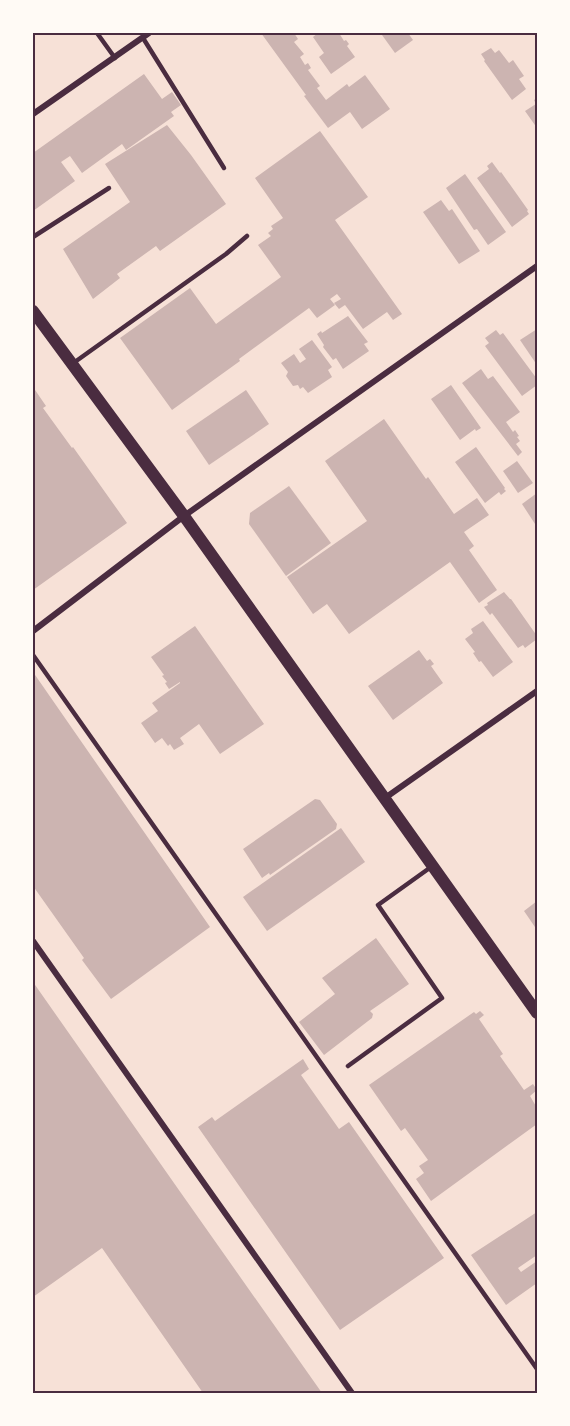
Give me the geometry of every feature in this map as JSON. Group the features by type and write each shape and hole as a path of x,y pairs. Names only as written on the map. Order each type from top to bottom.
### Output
{"main road":[{"path":"33,311 184,516 537,1013"}],"street":[{"path":"33,114 149,33"},
{"path":"33,631 184,516 537,266"},
{"path":"385,798 537,691"},
{"path":"33,941 352,1393"}],"lane":[{"path":"97,33 115,58"},
{"path":"143,38 224,168"},
{"path":"33,237 109,188"},
{"path":"72,364 226,254 247,236"},
{"path":"33,655 537,1369"},
{"path":"348,1066 442,998 378,905 433,866"}],"building":[{"path":"261,33 294,33 298,39 294,42 304,54 300,57 305,65 308,63 311,68 308,70 320,86 317,88 326,100 347,84 349,87 365,75 390,109 362,129 350,112 328,128"},
{"path":"318,33 339,33 349,44 347,46 355,57 331,74 319,57 324,53 313,37"},
{"path":"384,33 408,33 413,40 395,53 382,35"},
{"path":"491,48 495,53 499,50 509,63 513,60 524,76 519,79 526,89 512,100 481,54"},
{"path":"144,74 162,99 172,92 181,105 171,112 174,116 126,150 122,144 82,173 70,156 61,162 75,181 33,211 33,153"},
{"path":"537,98 537,128 525,111 536,104 534,100"},
{"path":"167,125 226,204 160,251 156,246 117,274 120,278 93,299 63,249 130,202 105,164"},
{"path":"320,131 368,197 335,220 402,314 393,320 387,312 363,329 345,305 339,309 334,303 341,299 337,294 330,299 335,305 317,318 309,308 172,410 120,338 190,288 216,324 281,277 258,245 271,236 268,233 273,229 271,226 283,218 255,178"},
{"path":"492,162 528,210 529,214 512,227 477,178 489,169 487,166"},
{"path":"465,174 506,232 488,245 477,229 474,230 446,188"},
{"path":"441,200 449,211 452,209 480,251 459,264 423,212"},
{"path":"348,316 368,342 364,344 369,351 343,369 336,358 333,360 323,347 317,334"},
{"path":"537,329 537,365 520,340"},
{"path":"496,330 500,335 503,333 537,379 537,385 522,396 485,346 489,343 485,338"},
{"path":"312,340 332,367 328,370 332,377 308,393 303,387 300,389 298,385 293,386 286,376 288,372 281,363 294,354 300,363 306,359 299,349"},
{"path":"481,369 488,379 493,376 520,412 506,422 519,436 517,437 520,441 516,444 522,452 518,456 462,383"},
{"path":"451,385 481,428 476,431 475,429 460,440 431,399"},
{"path":"33,387 46,406 43,408 127,523 33,590"},
{"path":"246,390 269,424 209,465 186,431"},
{"path":"384,419 454,514 477,498 489,515 464,532 474,546 469,550 497,590 479,603 450,562 349,634 327,604 313,614 287,577 367,521 325,461"},
{"path":"476,447 506,491 501,495 499,492 485,503 455,462"},
{"path":"517,461 533,483 518,493 503,471"},
{"path":"289,486 331,543 286,576 249,524 250,513"},
{"path":"537,493 537,527 522,504"},
{"path":"504,592 537,636 537,639 525,648 523,645 518,648 492,613 490,615 484,607"},
{"path":"483,621 513,662 493,677 481,661 479,662 465,639 473,633 471,629"},
{"path":"195,626 264,724 220,754 199,724 180,738 184,744 174,750 162,738 155,743 141,723 158,711 152,703 180,683 169,689 162,676 164,675 151,657"},
{"path":"419,650 427,661 430,659 434,664 431,666 443,683 393,720 368,686"},
{"path":"33,672 210,927 111,999 33,886"},
{"path":"315,799 320,800 337,824 336,829 270,875 269,873 262,878 243,849"},
{"path":"341,828 365,862 267,931 243,897"},
{"path":"537,901 537,930 524,911"},
{"path":"376,938 409,984 370,1011 373,1014 372,1018 324,1055 299,1022 335,994 322,978"},
{"path":"33,982 322,1393 203,1393 102,1248 33,1297"},
{"path":"480,1011 484,1015 479,1019 503,1054 500,1056 524,1090 533,1084 537,1090 530,1096 537,1108 537,1124 431,1201 416,1179 424,1173 419,1166 428,1160 405,1128 401,1131 369,1085 474,1012 476,1014"},
{"path":"303,1059 309,1069 301,1075 339,1129 349,1122 444,1258 340,1330 198,1127 212,1117 215,1121"},
{"path":"537,1212 537,1255 518,1268 521,1272 537,1261 537,1283 506,1305 471,1255"}]}
